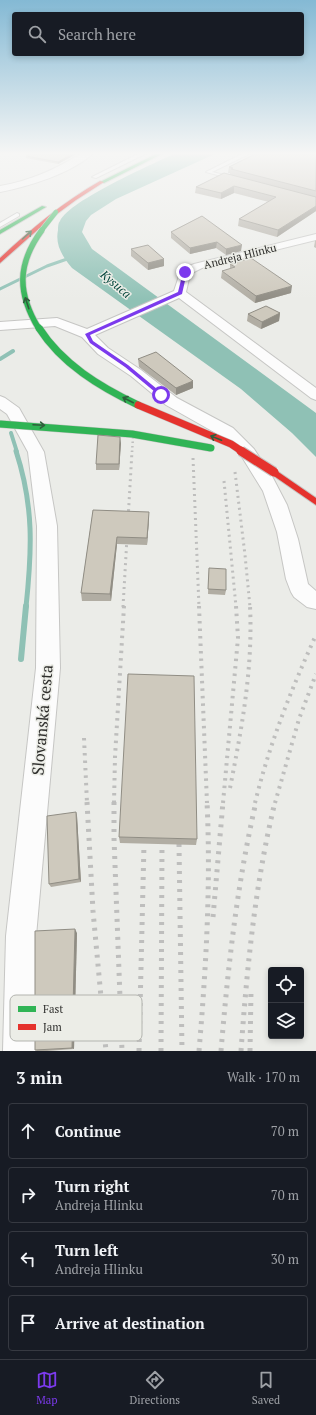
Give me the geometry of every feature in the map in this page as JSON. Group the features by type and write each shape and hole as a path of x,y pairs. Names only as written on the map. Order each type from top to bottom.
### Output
{"main road":[{"path":"0,232 51,202"},
{"path":"0,261 33,230 71,202"},
{"path":"0,243 16,228 42,208"},
{"path":"56,212 31,246 23,269 22,283 29,311 49,342 72,363 109,390 164,416 232,445 274,472 316,502"},
{"path":"0,424 83,428 150,434 190,442 224,452 274,472"}],"street":[{"name":"Andreja Hlinku","path":"176,294 185,272 198,266 316,237"},
{"path":"87,334 176,294 316,395"},
{"path":"0,326 57,322 87,334 92,342 126,366 161,395 178,406 210,420 226,432 248,454 273,493 287,532 298,586 301,591 314,601"},
{"name":"Slovanská cesta","path":"0,401 13,411 36,452 47,526 48,668 21,936 20,995"},
{"name":"Slovanská cesta","path":"20,1041 20,1051"}],"lane":[{"path":"0,226 17,215"}],"water":[{"name":"Kysuca","path":"111,202 91,215 86,221 82,232 92,249 316,413 316,457 292,433 241,389 72,268 65,259 58,245 58,225 67,212 79,203"}],"building":[{"path":"268,202 316,202 316,206 278,230 239,219"},
{"path":"202,216 242,245 226,249 217,242 190,248 171,232"},
{"path":"148,245 164,259 148,263 131,249"},
{"path":"251,258 292,286 256,296 222,271 235,267 230,264"},
{"path":"266,306 280,313 262,322 248,314"},
{"path":"156,352 193,381 176,388 138,359"},
{"path":"98,435 120,437 119,464 96,464"},
{"path":"93,510 149,512 147,538 117,537 110,594 81,593"},
{"path":"209,568 226,569 226,590 208,589"},
{"path":"128,674 194,676 197,839 119,837"},
{"path":"76,812 79,879 49,884 47,816"},
{"path":"75,929 73,995 35,995 35,931"},
{"path":"35,1041 72,1041 72,1048 35,1050"}],"waterway":[{"path":"0,289 47,266 70,258"},
{"path":"0,359 13,351"},
{"path":"11,433 17,452"},
{"path":"16,451 22,471 29,510 30,566 26,607"},
{"path":"21,659 26,606"}],"railway":[{"path":"132,452 133,438"},
{"path":"123,607 132,451"},
{"path":"193,458 199,607"},
{"path":"235,472 250,607"},
{"path":"224,481 236,607"},
{"path":"114,803 115,757 124,606"},
{"path":"199,606 207,803"},
{"path":"223,803 238,638 236,606"},
{"path":"230,788 246,697 250,652 250,607"},
{"path":"255,803 281,718 316,635"},
{"path":"275,803 299,719 316,674"},
{"path":"84,738 87,803"},
{"path":"87,802 93,911 101,995"},
{"path":"199,1051 207,926 207,802"},
{"path":"213,917 223,802"},
{"path":"221,1051 238,895 256,802"},
{"path":"241,1051 246,989 257,895 275,802"},
{"path":"114,803 120,995"},
{"path":"140,995 144,844"},
{"path":"161,1051 162,844"},
{"path":"179,844 182,1051"},
{"path":"250,1051 251,991"},
{"path":"105,1041 106,1051"},
{"path":"122,1041 122,1051"},
{"path":"139,1041 139,1051"}],"traffic: fast":[{"path":"0,232 44,207"},
{"path":"56,212 34,241 25,261 22,276 23,290 27,305 42,333 73,366 96,382 138,405"},
{"path":"0,424 106,431 185,442 211,448"}],"traffic: jam":[{"path":"0,261 48,218 70,202"},
{"path":"138,405 231,444 274,472"},
{"path":"274,472 316,502"}],"route":[{"path":"161,395 147,382 92,342 87,334 180,293 185,272"}]}
